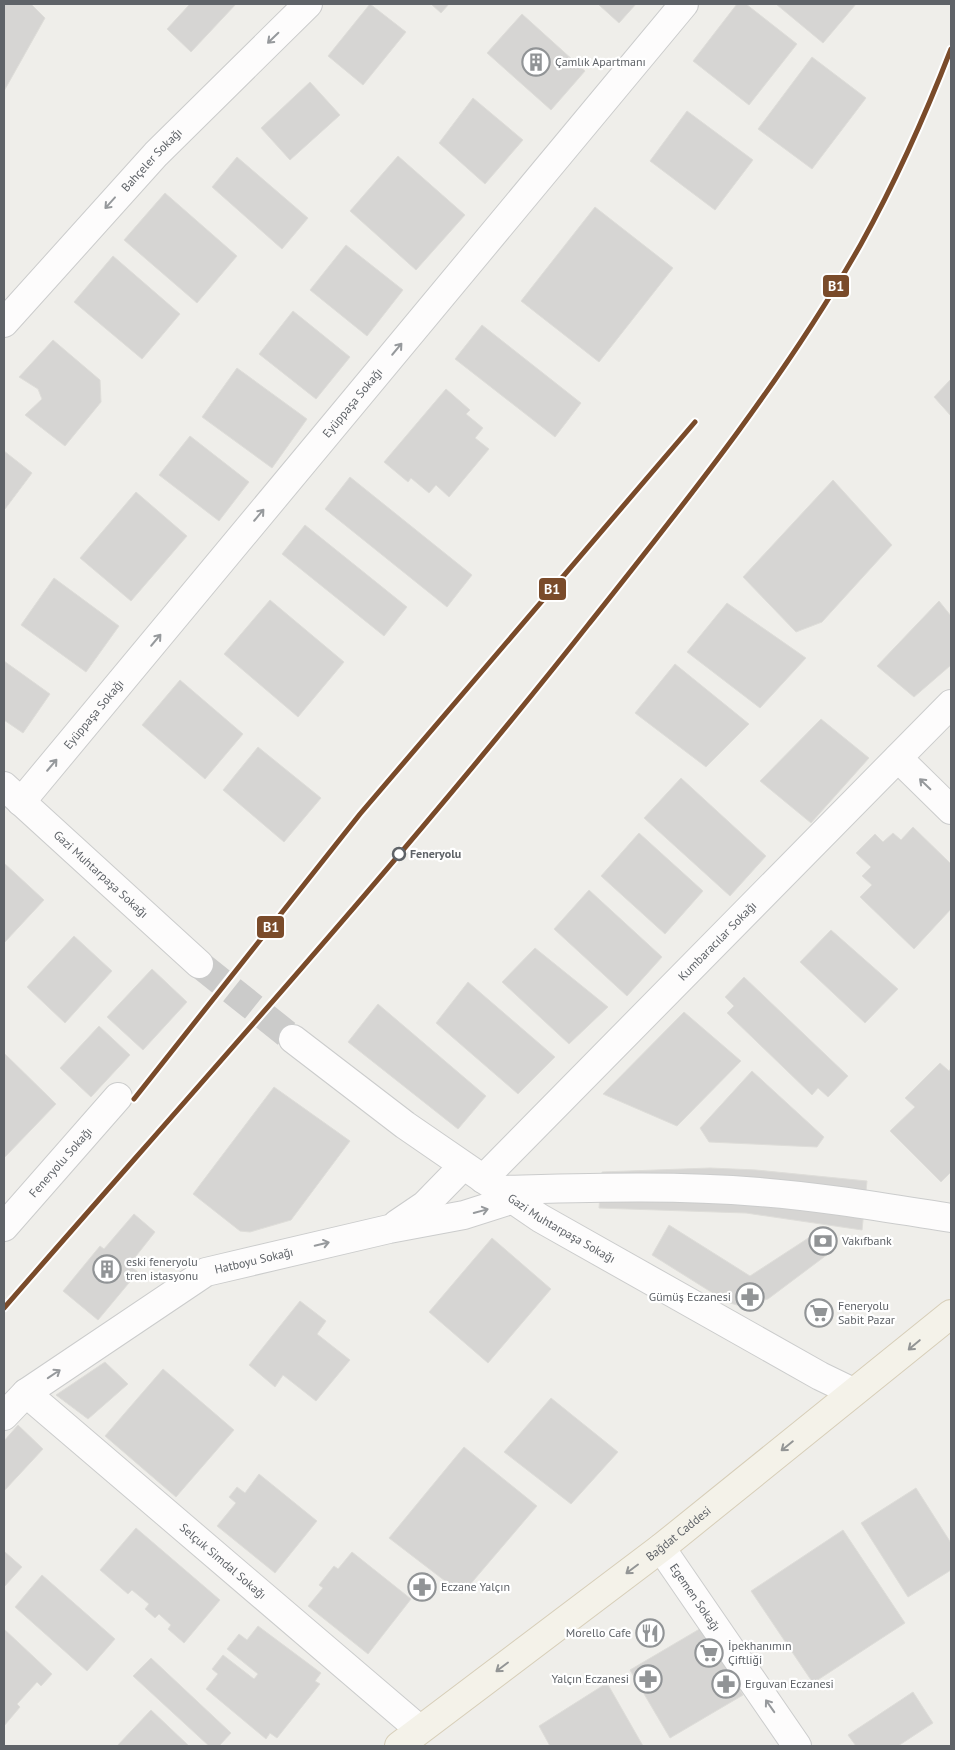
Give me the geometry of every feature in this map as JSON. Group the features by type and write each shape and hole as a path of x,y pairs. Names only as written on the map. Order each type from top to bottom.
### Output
{"main road":[{"name":"Bağdat Caddesi","path":"409,1738 661,1548 951,1314"}],"street":[{"name":"Bahçeler Sokağı","path":"4,323 156,154 308,4"},
{"name":"Eyüppaşa Sokağı","path":"12,794 684,4"},
{"name":"Kumbaracılar Sokağı","path":"389,1229 424,1205 490,1184 951,704"},
{"path":"898,758 951,810"},
{"name":"Gazi Muhtarpaşa Sokağı","path":"12,794 199,964"},
{"name":"Gazi Muhtarpaşa Sokağı","path":"293,1038 404,1125 490,1184 551,1212 833,1369 861,1387"},
{"name":"Feneryolu Sokağı","path":"4,1226 118,1097"},
{"path":"490,1184 729,1190 810,1197 951,1218"},
{"name":"Hatboyu Sokağı","path":"4,1416 26,1393 206,1272 389,1229 464,1215 490,1184"},
{"name":"Selçuk Simdal Sokağı","path":"26,1393 409,1738"},
{"name":"Egemen Sokağı","path":"661,1548 797,1746"}],"building":[{"path":"4,4 31,4 45,18 4,91"},
{"path":"190,4 236,4 191,52 167,29"},
{"path":"370,4 406,32 363,85 328,56"},
{"path":"431,4 449,4 441,13"},
{"path":"598,4 636,4 619,23"},
{"path":"737,4 746,4 797,44 749,105 693,61"},
{"path":"776,4 856,4 823,43"},
{"name":"Çamlık Apartmanı","path":"522,14 585,71 551,110 487,53"},
{"path":"812,57 866,98 812,169 758,129"},
{"path":"310,82 340,115 290,160 261,128"},
{"path":"473,98 523,140 485,184 439,143"},
{"path":"687,111 753,160 715,210 650,161"},
{"path":"398,156 465,215 416,270 350,211"},
{"path":"237,157 308,218 282,249 212,187"},
{"path":"165,193 237,256 197,303 124,240"},
{"path":"595,207 673,268 599,362 521,301"},
{"path":"346,245 403,290 367,336 310,290"},
{"path":"113,256 180,314 142,359 74,302"},
{"path":"293,311 350,357 316,399 259,354"},
{"path":"482,325 581,403 555,437 455,359"},
{"path":"53,340 100,380 101,402 65,446 25,415 42,399 38,389 19,377"},
{"path":"237,368 307,419 272,468 202,417"},
{"path":"951,379 951,416 934,397"},
{"path":"446,389 470,410 466,414 483,428 475,438 489,449 449,497 436,485 429,493 411,478 408,482 384,462"},
{"path":"190,436 249,482 219,521 159,475"},
{"path":"4,451 32,473 5,509 4,508"},
{"path":"350,477 472,575 447,607 325,509"},
{"path":"833,480 892,545 822,622 796,632 743,577"},
{"path":"136,492 187,536 131,601 80,558"},
{"path":"305,525 407,607 384,636 282,554"},
{"path":"54,578 119,626 86,672 21,625"},
{"path":"270,600 344,662 298,717 224,654"},
{"path":"939,601 951,616 951,665 914,697 877,666"},
{"path":"727,603 806,658 760,708 687,652"},
{"path":"4,661 50,694 23,733 4,720"},
{"path":"675,664 749,724 706,767 635,713"},
{"path":"180,680 243,734 205,779 142,725"},
{"path":"821,719 869,758 811,823 760,781"},
{"path":"258,747 321,798 284,842 223,790"},
{"path":"681,778 766,856 730,896 644,818"},
{"path":"913,827 951,864 951,909 914,949 860,897 872,885 862,876 871,867 856,853 875,834 883,842 893,833 901,840"},
{"path":"639,833 703,891 665,934 601,876"},
{"path":"4,863 44,900 4,943"},
{"path":"589,890 662,957 627,996 554,929"},
{"path":"831,930 898,989 865,1023 800,962"},
{"path":"74,936 112,971 65,1023 27,987"},
{"path":"535,948 608,1007 569,1044 502,982"},
{"path":"152,969 187,1002 143,1050 107,1017"},
{"path":"744,977 848,1076 828,1097 818,1088 812,1095 727,1013 734,1006 725,997"},
{"path":"468,982 555,1057 518,1094 436,1023"},
{"path":"378,1004 486,1096 458,1129 348,1042"},
{"path":"684,1012 741,1061 677,1126 603,1094"},
{"path":"99,1026 130,1055 91,1097 60,1068"},
{"path":"4,1053 56,1104 4,1158"},
{"path":"940,1063 949,1071 951,1068 951,1172 941,1182 890,1131 915,1107 905,1098"},
{"path":"752,1071 824,1137 817,1147 709,1142 700,1128"},
{"path":"274,1087 350,1141 291,1220 250,1232 240,1231 193,1194"},
{"path":"710,1168 756,1170 867,1181 862,1230 746,1213 599,1208 602,1172"},
{"name":"eski feneryolu tren istasyonu","path":"134,1214 155,1232 129,1265 138,1272 98,1320 63,1291 100,1246 104,1249"},
{"path":"669,1225 750,1276 813,1235 828,1254 768,1299 737,1305 727,1302 652,1255"},
{"path":"492,1238 551,1289 488,1363 429,1312"},
{"path":"300,1301 326,1321 317,1334 350,1360 316,1401 283,1375 275,1387 249,1365"},
{"path":"105,1362 128,1384 88,1419 56,1395"},
{"path":"163,1369 234,1430 176,1497 105,1436"},
{"path":"551,1398 618,1452 571,1504 504,1452"},
{"path":"18,1425 43,1449 4,1491 4,1441"},
{"path":"464,1447 537,1506 462,1594 389,1538"},
{"path":"259,1474 317,1521 275,1573 217,1526 236,1503 229,1497 237,1487 245,1493"},
{"path":"916,1488 951,1543 951,1570 908,1597 861,1523"},
{"path":"136,1528 220,1600 184,1643 168,1629 171,1625 159,1614 155,1618 145,1609 149,1604 132,1590 128,1594 100,1570"},
{"path":"843,1530 905,1623 813,1683 751,1591"},
{"path":"352,1552 411,1599 368,1654 308,1606 323,1588 319,1585 334,1566 338,1569"},
{"path":"4,1553 22,1567 4,1587"},
{"path":"42,1575 115,1639 87,1671 15,1607"},
{"path":"258,1626 321,1673 315,1681 320,1684 277,1738 270,1733 266,1739 206,1689 218,1674 212,1669 223,1655 254,1679 258,1674 227,1649 239,1634 247,1640"},
{"path":"703,1627 743,1695 670,1738 630,1670"},
{"path":"4,1629 52,1674 41,1686 37,1682 17,1704 20,1707 4,1726"},
{"path":"151,1658 231,1733 219,1746 209,1746 133,1676"},
{"path":"607,1683 643,1746 550,1746 539,1726"},
{"path":"913,1692 933,1723 898,1746 856,1746 848,1735"},
{"path":"151,1710 189,1746 117,1746"}],"tunnel":[{"path":"199,964 293,1039"}],"transit line":[{"name":"B1","path":"4,1308 300,970 446,799 518,713 697,487 800,344 861,244 909,148 951,49"},
{"name":"B1","path":"134,1099 360,814 695,422"}],"place":[{"name":"Çamlık Apartmanı","path":"536,62"},
{"name":"Feneryolu","path":"399,854"},
{"name":"Vakıfbank","path":"823,1241"},
{"name":"eski feneryolu tren istasyonu","path":"107,1269"},
{"name":"Gümüş Eczanesi","path":"750,1297"},
{"name":"Feneryolu Sabit Pazar","path":"819,1313"},
{"name":"Eczane Yalçın","path":"422,1587"},
{"name":"Morello Cafe","path":"650,1633"},
{"name":"İpekhanımın Çiftliği","path":"709,1653"},
{"name":"Yalçın Eczanesi","path":"648,1679"},
{"name":"Erguvan Eczanesi","path":"726,1684"}]}
